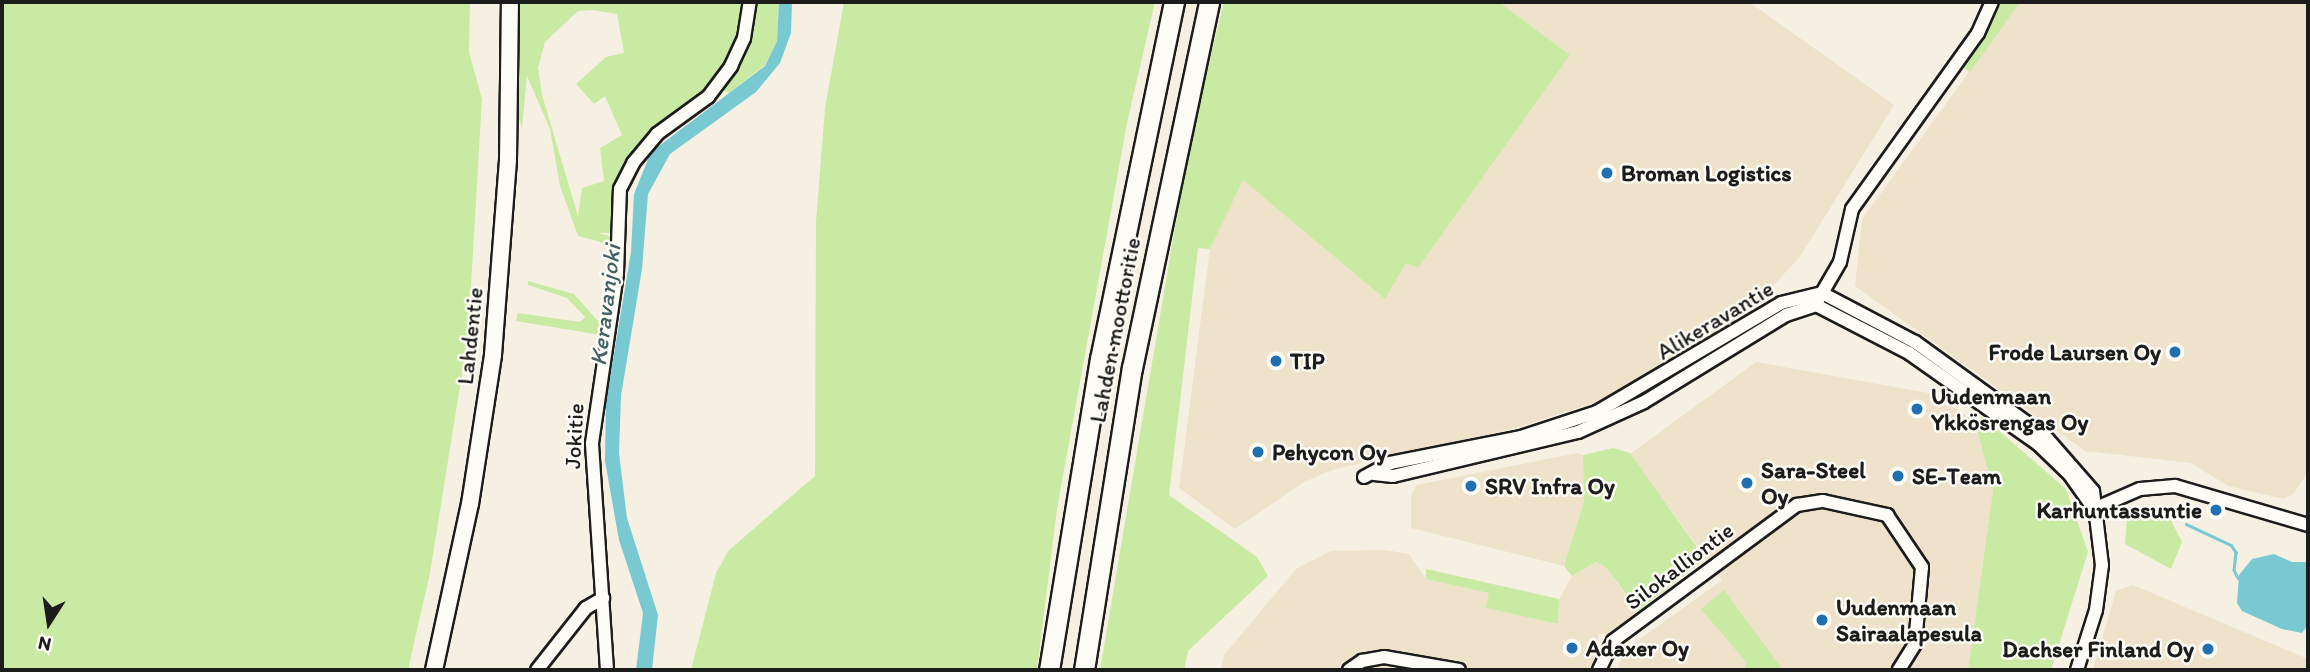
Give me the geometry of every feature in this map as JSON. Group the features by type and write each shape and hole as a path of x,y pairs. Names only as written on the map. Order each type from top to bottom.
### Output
{"highway":[{"name":"Lahden moottoritie","path":"1049,670 1100,359 1174,2"},
{"name":"Lahden moottoritie","path":"1084,670 1128,393 1209,2"}],"main road":[{"name":"Lahdentie","path":"434,670 470,504 493,355 508,160 510,2"}],"street":[{"name":"Jokitie","path":"607,670 592,443 617,273 620,189 633,163 657,134 709,97 731,66 744,38 750,2"},
{"path":"1992,2 1978,33 1852,209 1840,262 1815,305 1909,353 2038,444 2070,475 2094,509"},
{"path":"1822,293 1915,342 2045,435 2093,491 2100,582 2077,670"},
{"name":"Alikeravantie","path":"1815,305 1786,315 1644,402 1589,428 1550,441 1401,474 1369,475 1390,463 1521,437 1597,412 1782,303 1822,293"},
{"path":"2094,509 2140,489 2175,486 2308,525"},
{"name":"Silokalliontie","path":"1600,670 1613,641 1797,505 1823,501 1887,515 1922,567 1915,644 1899,670"},
{"path":"537,670 586,608 603,598"},
{"path":"1349,670 1374,657 1459,670"}],"shaded area":[{"path":"1499,2 1749,2 1894,105 1801,255 1748,314 1602,400 1512,429 1335,469 1304,482 1235,529 1179,488 1210,249 1220,223 1243,179 1385,299 1406,262 1418,267 1570,55"},
{"path":"2020,2 2308,2 2308,472 2294,493 2284,499 2228,486 2191,463 2085,451 1855,286 1862,219"},
{"path":"1756,362 1934,394 1975,422 1993,490 1968,670 1617,670 1625,650 1722,580 1630,454"},
{"path":"1577,453 1583,455 1584,501 1564,566 1411,528 1411,495 1417,485"},
{"path":"1385,550 1409,554 1426,579 1490,593 1487,608 1558,624 1559,599 1572,576 1596,562 1607,568 1638,613 1610,634 1599,634 1591,670 1221,670 1224,655 1297,568 1331,551"},
{"path":"2133,585 2308,659 2308,670 2093,670 2116,591"}],"green space":[{"path":"2,2 470,2 469,52 482,99 468,336 430,573 408,670 2,670"},
{"path":"520,2 779,2 777,41 765,65 729,93 716,87 657,134 620,189 618,233 599,233 612,237 612,252 601,242 578,236 560,186 550,129 527,76 522,128 517,113","holes":["578,11 617,14 624,53 606,57 576,84 594,104 605,96 622,135 600,148 604,181 582,188 578,216 542,95 538,68 545,42"]},
{"path":"844,2 1155,2 1127,123 1057,509 1037,670 691,670 716,573 729,550 815,476 816,221 825,108"},
{"path":"1224,2 1499,2 1570,55 1418,268 1406,263 1385,299 1243,180 1210,249 1198,248 1169,495 1257,557 1268,576 1188,651 1184,670 1100,670 1189,145"},
{"path":"1999,2 2020,2 1970,72 1962,67 1993,20"},
{"path":"528,281 574,294 597,320 610,323 607,336 516,321 518,313 580,322 585,317 567,298 528,285"},
{"path":"1982,416 2066,489 2088,552 2051,670 1968,670 1993,490 1975,422"},
{"path":"1613,448 1630,453 1696,546 1700,563 1638,611 1607,568 1596,562 1572,576 1564,566 1584,501 1583,455"},
{"path":"2163,505 2182,542 2171,569 2125,544 2127,519"},
{"path":"1426,569 1559,599 1558,624 1486,608 1489,593 1426,579"},
{"path":"1724,590 1783,670 1744,670 1746,662 1701,609"}],"water":[{"path":"779,2 792,2 791,33 780,63 756,92 670,154 648,194 642,269 621,396 619,453 627,518 658,615 652,670 636,670 643,613 619,540 605,461 606,402 631,252 634,194 651,152 765,66 777,41"},
{"path":"2274,554 2292,562 2308,562 2308,625 2302,633 2282,629 2242,611 2237,603 2239,575 2252,559"}],"waterway":[{"path":"2186,524 2231,545 2236,552 2234,570 2238,578"}],"place":[{"name":"Broman Logistics","path":"1607,173"},
{"name":"Frode Laursen Oy","path":"2175,352"},
{"name":"TIP","path":"1276,361"},
{"name":"Uudenmaan Ykkösrengas Oy","path":"1917,409"},
{"name":"Pehycon Oy","path":"1258,452"},
{"name":"SE-Team","path":"1898,476"},
{"name":"Sara-Steel Oy","path":"1747,483"},
{"name":"SRV Infra Oy","path":"1471,486"},
{"name":"Karhuntassuntie","path":"2216,510"},
{"name":"Uudenmaan Sairaalapesula","path":"1822,620"},
{"name":"Adaxer Oy","path":"1572,648"},
{"name":"Dachser Finland Oy","path":"2208,649"}],"water label":[{"name":"Keravanjoki","path":"605,305"}]}
